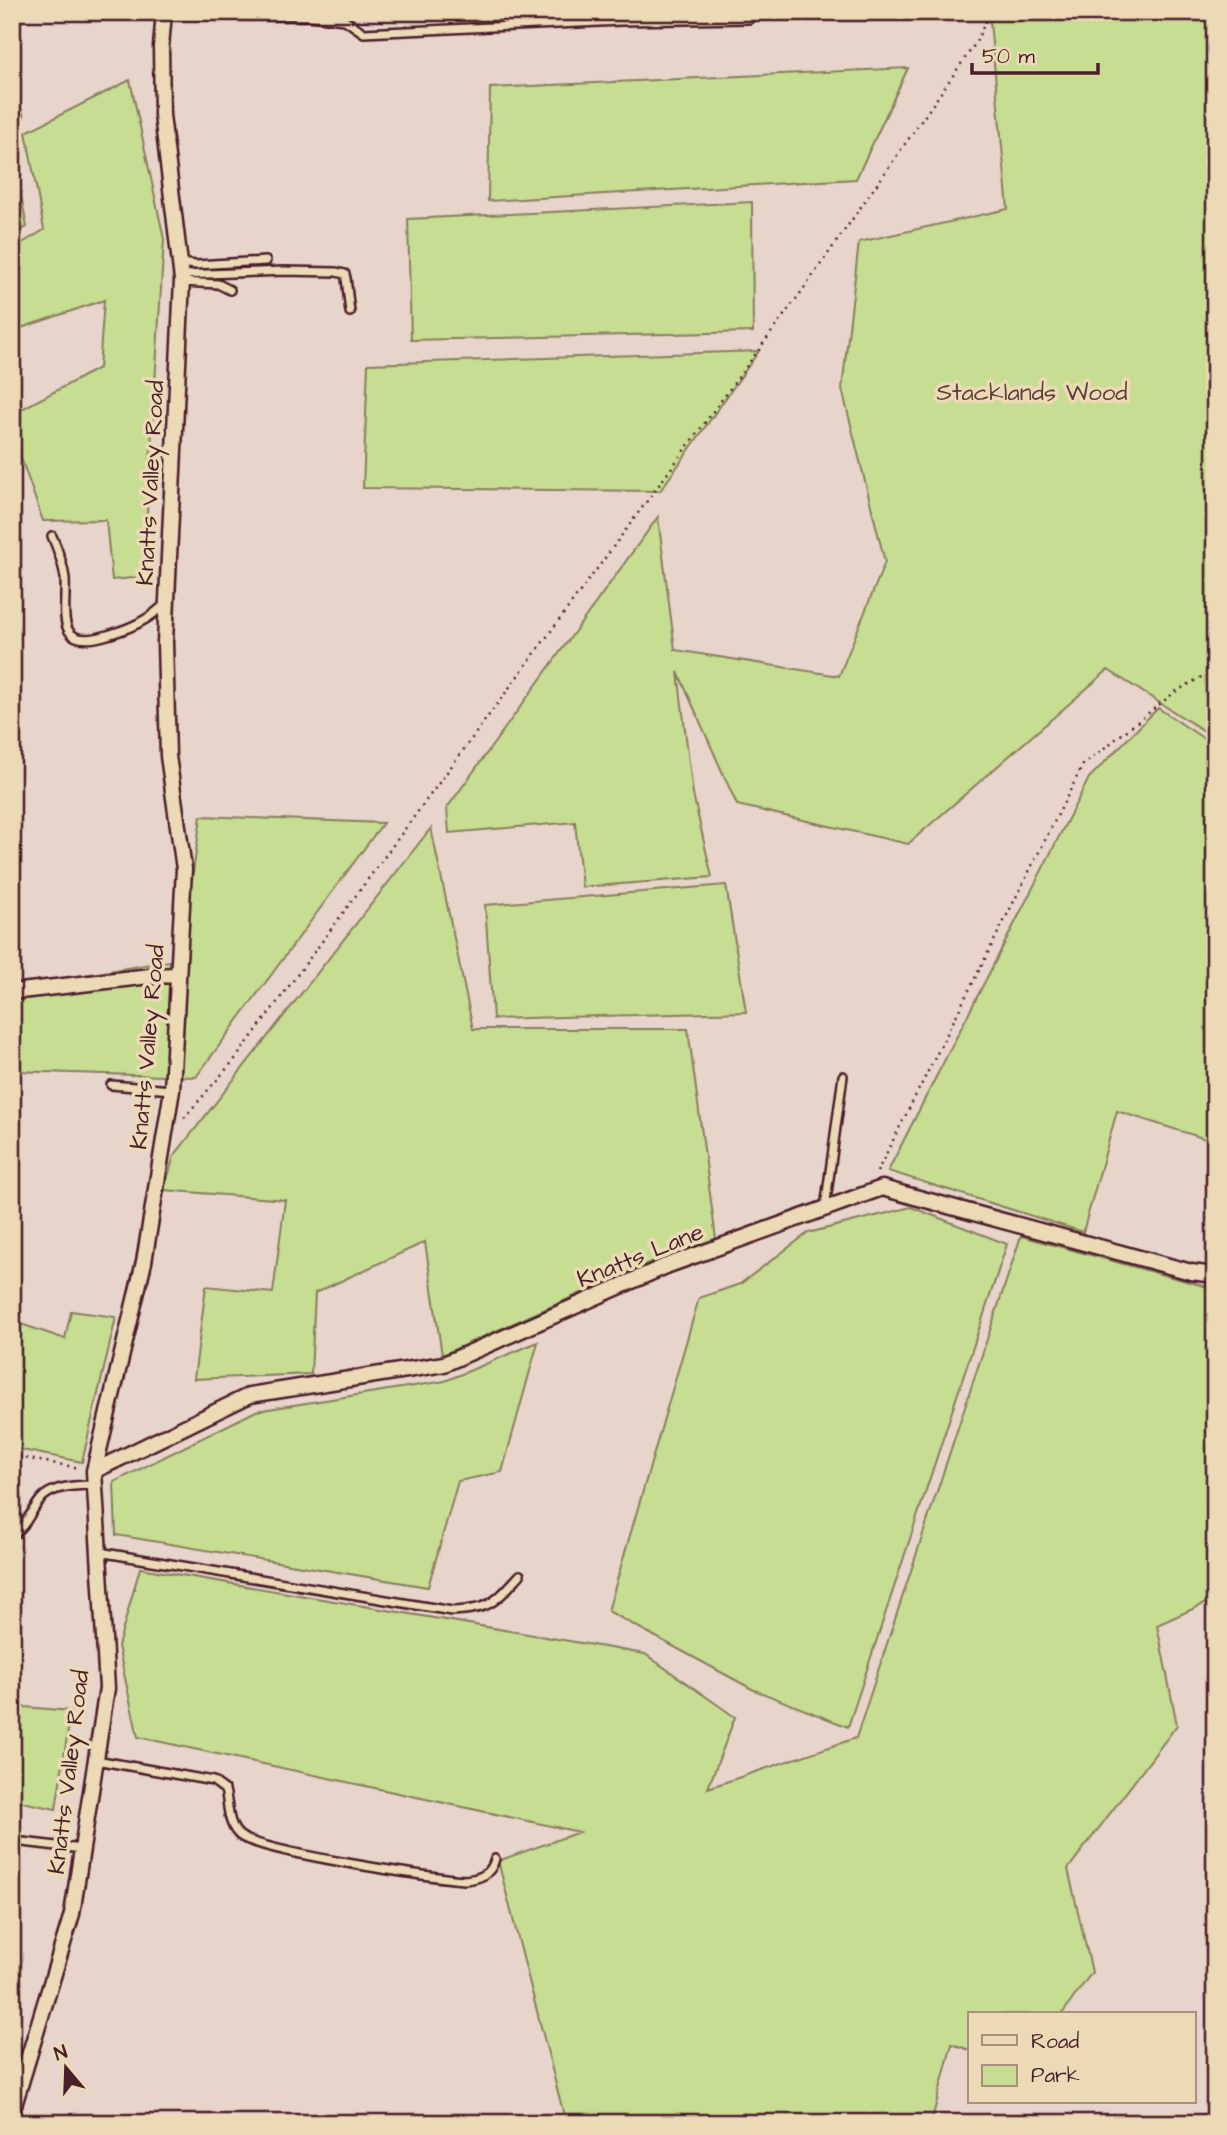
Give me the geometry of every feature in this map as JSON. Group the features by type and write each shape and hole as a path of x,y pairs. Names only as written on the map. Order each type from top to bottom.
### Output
{"street":[{"name":"Knatts Valley Road","path":"12,2112 72,1913 96,1760 107,1688 94,1478 144,1262 172,1090 184,869 169,756 165,642 182,273 162,115 161,47 164,13"},
{"path":"12,992 178,975"},
{"name":"Knatts Lane","path":"94,1478 250,1395 444,1364 666,1266 882,1188 1191,1272 1215,1275"}],"lane":[{"path":"164,13 309,16 345,20 364,33 621,21 749,19"},
{"path":"182,273 196,265 266,261"},
{"path":"182,273 284,271 345,274 350,312"},
{"path":"182,273 230,290"},
{"path":"52,536 63,564 65,625 72,635 82,639 92,638 132,627 152,617 167,603"},
{"path":"825,1209 843,1076"},
{"path":"111,1085 172,1090"},
{"path":"12,1536 23,1528 43,1497 63,1487 94,1478"},
{"path":"99,1552 452,1611 479,1610 494,1601 520,1576"},
{"path":"96,1760 213,1781 225,1790 232,1826 241,1837 294,1852 464,1881 486,1874 493,1869 495,1860"},
{"path":"12,1844 23,1842 82,1849"}],"path":[{"path":"181,1121 236,1058 802,291 975,44 990,12"},
{"path":"866,1194 1083,765 1175,692 1215,669"},
{"path":"12,1455 94,1478"}],"green space":[{"name":"Stacklands Wood","path":"989,12 1215,12 1215,738 1108,670 908,844 737,805 678,672 693,794 712,877 582,887 575,822 449,833 447,808 658,517 675,650 839,676 885,562 842,389 859,242 1008,209"},
{"path":"908,68 856,179 488,201 490,88"},
{"path":"130,80 164,239 143,577 112,580 106,520 43,521 12,432 12,414 99,368 104,300 12,331 12,249 44,230 26,132"},
{"path":"12,88 24,116 12,121"},
{"path":"12,148 27,227 12,235"},
{"path":"752,202 753,332 411,340 408,219"},
{"path":"759,351 660,491 363,488 368,364"},
{"path":"1158,708 1215,746 1215,1142 1117,1111 1083,1232 888,1171 1089,778"},
{"path":"201,816 383,823 196,1077 12,1071 12,987 181,959"},
{"path":"431,828 473,1029 688,1029 716,1239 660,1258 442,1355 425,1242 315,1293 311,1374 194,1379 206,1286 273,1293 285,1200 164,1190 174,1156"},
{"path":"726,885 746,1012 493,1019 485,905"},
{"path":"911,1207 1007,1244 848,1727 752,1689 608,1611 699,1298 740,1284 808,1233"},
{"path":"1021,1236 1215,1289 1215,1599 1157,1625 1177,1725 1068,1869 1092,1972 1063,2012 968,2012 968,2049 952,2044 931,2123 566,2123 498,1861 579,1832 138,1737 118,1646 140,1568 645,1654 735,1717 708,1788 856,1738"},
{"path":"71,1311 116,1317 82,1462 12,1448 12,1321 65,1339"},
{"path":"538,1342 502,1472 458,1481 428,1587 116,1535 114,1482 256,1411 445,1381"},
{"path":"12,1706 71,1711 56,1809 12,1800"}]}
